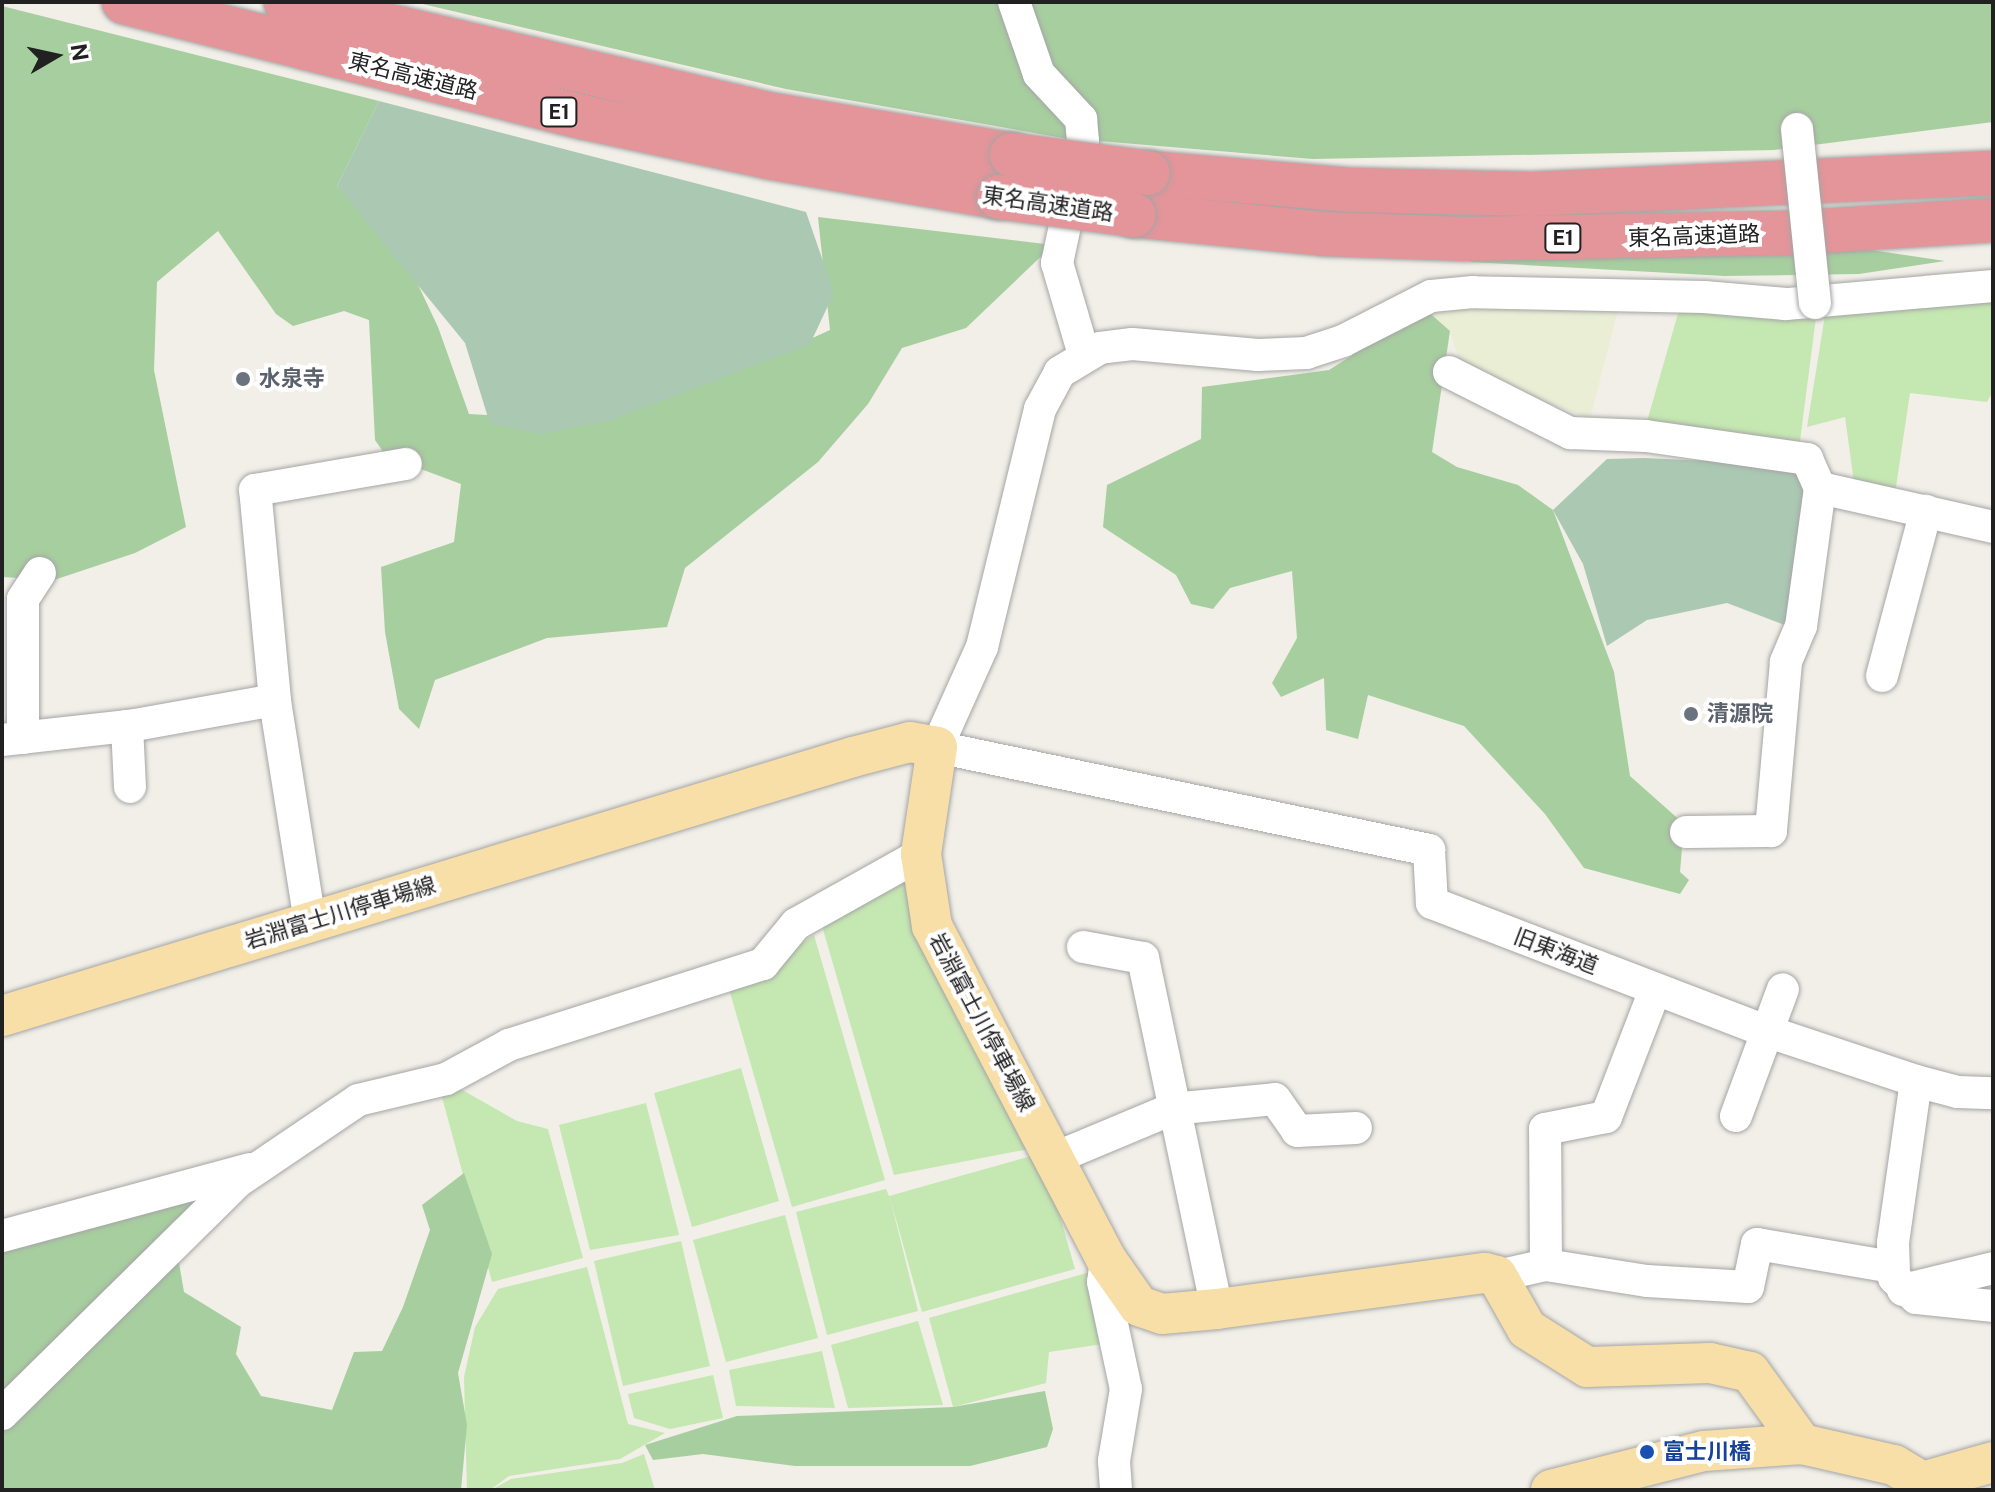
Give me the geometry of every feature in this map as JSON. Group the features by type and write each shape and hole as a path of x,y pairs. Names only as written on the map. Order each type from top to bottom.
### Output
{"highway":[{"name":"東名高速道路","path":"124,2 583,117 769,157 999,197 1134,215 1324,234 1466,239 1773,234 1993,220"},
{"name":"東名高速道路","path":"286,2 743,109 1012,155 1148,173 1352,190 1532,194 1993,173"},
{"path":"1818,183 1993,156"}],"main road":[{"name":"岩淵富士川停車場線","path":"2,1016 910,742 937,747 921,854 932,926 1106,1259 1139,1306 1162,1314 1217,1309 1470,1272 1497,1276"},
{"path":"1497,1276 1527,1329 1573,1362 1587,1367 1732,1365 1750,1372 1802,1444"},
{"path":"1551,1490 1704,1451 1802,1444 1894,1465 1924,1486 1993,1462"}],"street":[{"path":"1014,2 1039,74 1081,119 1083,141 1057,263 1084,355"},
{"path":"1797,129 1815,303"},
{"path":"937,747 982,647 1040,409 1060,372 1084,355 1132,344 1258,355 1307,353 1343,341 1431,296 1473,292 1815,303 1993,286"},
{"path":"1449,372 1570,433 1646,436 1807,459 1820,488 1801,626 1786,662 1771,831 1686,832"},
{"path":"310,922 275,700 255,490 406,464"},
{"path":"1820,488 1993,527"},
{"path":"1882,676 1926,511"},
{"path":"40,573 23,599 12,739 127,726 275,700"},
{"path":"127,726 130,787"},
{"name":"旧東海道","path":"937,747 1429,850 1432,903 1766,1031 1916,1081 1958,1092 1992,1088"},
{"path":"2,1414 257,1167 358,1100 446,1079 509,1045 763,964 796,924 921,854"},
{"path":"1083,947 1143,958 1172,1109 1217,1309"},
{"path":"1736,1116 1783,989"},
{"path":"1546,1265 1545,1129 1606,1117 1655,990"},
{"path":"1897,1278 1916,1081"},
{"path":"1055,1158 1172,1109 1275,1099 1297,1131 1356,1128"},
{"path":"2,1236 257,1167"},
{"path":"1497,1276 1546,1265 1647,1281 1748,1287 1757,1244 1897,1278 1993,1268"},
{"path":"1106,1259 1103,1282 1126,1389 1114,1461 1116,1490"},
{"path":"1897,1278 1931,1303 1993,1306"}],"green space":[{"path":"414,2 1993,2 1993,122 1774,150 1313,159 1063,138 786,89"},
{"path":"2,6 379,101 337,186 403,253 438,327 469,414 521,417 751,366 830,330 818,217 1053,245 966,328 902,348 868,404 818,462 685,568 667,627 547,638 435,680 419,729 399,709 385,632 381,567 454,542 461,484 386,456 375,440 369,320 344,311 293,326 276,314 218,231 157,282 154,370 186,527 135,553 54,580 2,577"},
{"path":"379,101 806,212 834,293 810,344 612,420 540,434 490,424 465,343 337,186"},
{"path":"1858,248 1945,261 1859,274 1725,276 1471,262 1473,254"},
{"path":"1993,298 1993,391 1987,402 1910,393 1894,500 1855,490 1845,417 1807,427 1825,315"},
{"path":"1456,304 1618,310 1590,418 1477,377 1460,364 1450,331 1425,310"},
{"path":"1425,309 1450,331 1432,452 1457,467 1518,485 1553,510 1614,672 1630,776 1684,824 1680,872 1689,880 1680,894 1584,868 1545,814 1464,726 1368,695 1358,739 1326,730 1324,678 1281,697 1272,683 1297,638 1292,571 1230,588 1213,609 1191,604 1176,575 1103,527 1107,485 1201,439 1202,387 1329,370"},
{"path":"1679,310 1817,310 1798,456 1646,425"},
{"path":"1607,459 1795,465 1809,481 1790,627 1727,603 1647,620 1607,646 1583,564 1553,510"},
{"path":"913,868 1034,1148 894,1175 818,912"},
{"path":"814,935 885,1180 792,1207 729,989"},
{"path":"741,1068 779,1201 692,1227 654,1093"},
{"path":"450,1083 517,1121 548,1129 583,1258 492,1282 439,1086"},
{"path":"646,1103 679,1235 590,1250 559,1125"},
{"path":"1042,1153 1075,1269 922,1312 890,1198 918,1311 827,1335 796,1212 886,1189 889,1196"},
{"path":"464,1173 492,1254 458,1373 467,1425 461,1490 2,1490 2,1244 209,1180 178,1257 184,1292 241,1327 236,1354 261,1396 332,1410 354,1352 382,1351 403,1307 430,1230 422,1205"},
{"path":"785,1215 818,1338 726,1362 693,1240"},
{"path":"681,1241 710,1366 623,1386 594,1261"},
{"path":"587,1267 628,1424 665,1433 620,1459 509,1476 490,1490 467,1490 464,1377 475,1327 498,1289"},
{"path":"1090,1272 1103,1344 1049,1352 1046,1383 953,1407 929,1318"},
{"path":"918,1321 943,1405 848,1408 831,1345"},
{"path":"822,1351 835,1408 736,1406 729,1370"},
{"path":"713,1375 723,1418 670,1429 634,1418 628,1394"},
{"path":"1045,1391 1053,1429 1047,1447 970,1466 795,1466 703,1454 653,1460 645,1445 737,1416 953,1407"},
{"path":"644,1454 655,1490 491,1490 511,1479 622,1463"}],"place":[{"name":"水泉寺","path":"243,379"},
{"name":"清源院","path":"1691,714"},
{"name":"富士川橋","path":"1647,1452"}]}
